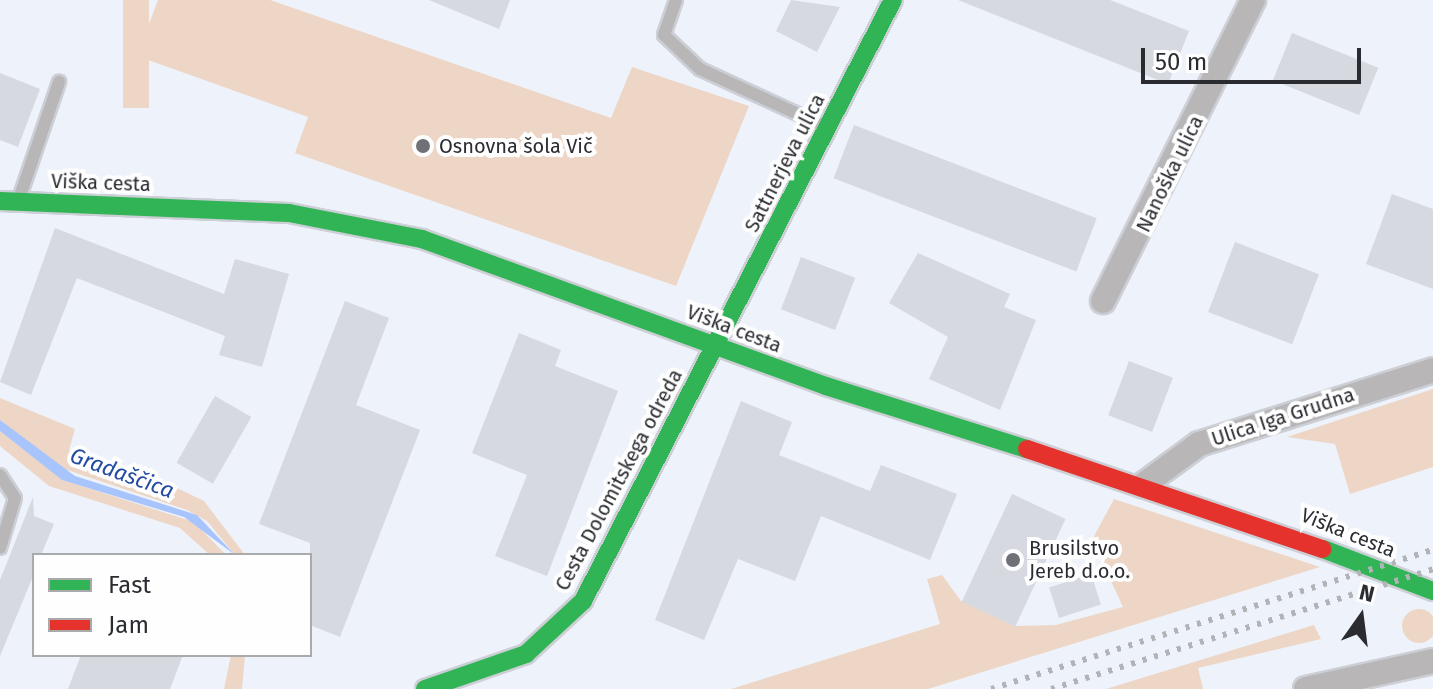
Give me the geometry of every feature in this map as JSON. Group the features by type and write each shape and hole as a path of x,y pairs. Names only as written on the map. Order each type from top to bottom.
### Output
{"street":[{"name":"Sattnerjeva ulica","path":"716,345 893,0"},
{"name":"Nanoška ulica","path":"1103,301 1253,0"},
{"name":"Viška cesta","path":"9,202 289,213 364,225 1000,444 1143,485 1433,591"},
{"name":"Cesta Dolomitskega odreda","path":"425,689 511,661 564,625 599,573 716,345"},
{"name":"Ulica Iga Grudna","path":"1143,485 1199,444 1433,370"},
{"path":"1306,689 1433,661"}],"lane":[{"path":"676,0 664,35 700,69 827,128"},
{"path":"9,202 59,82"},
{"path":"0,475 15,498 0,548"}],"shaded area":[{"path":"123,0 149,0 149,108 123,108"},
{"path":"158,0 270,0 611,118 632,67 749,106 676,286 295,153 308,117 137,56"},
{"path":"1433,389 1433,467 1350,494 1335,444 1287,437"},
{"path":"0,398 75,429 69,450 152,476 204,501 243,553 233,553 207,521 187,510 58,467 0,420"},
{"path":"0,431 63,480 194,522 224,553 208,553 180,528 49,486 0,446"},
{"path":"1114,499 1320,567 928,689 731,689 940,624 927,579 942,575 961,601 1014,626 1056,625 1123,607 1092,540"},
{"path":"1419,609 1431,614 1434,632 1431,638 1419,643 1407,638 1402,626 1407,614"},
{"path":"1314,625 1321,639 1198,668 1203,689 1106,689"},
{"path":"231,657 245,657 242,689 224,689"}],"water":[{"name":"Gradaščica","path":"0,420 75,476 197,515 233,553 184,517 62,480 0,431"}],"building":[{"path":"429,0 510,0 499,29"},
{"path":"791,0 840,7 817,52 776,31"},
{"path":"958,0 1110,0 1189,31 1168,84"},
{"path":"1292,33 1378,68 1359,115 1273,80"},
{"path":"0,73 40,89 18,147 0,140"},
{"path":"854,125 1097,218 1076,271 834,178"},
{"path":"1392,194 1433,209 1433,289 1366,264"},
{"path":"55,228 224,294 235,259 289,274 262,367 219,355 225,336 77,278 31,395 0,382"},
{"path":"1235,242 1319,274 1292,344 1208,312"},
{"path":"918,253 1010,294 1004,307 1036,320 1000,410 929,379 948,337 889,303"},
{"path":"801,257 855,278 835,330 781,309"},
{"path":"345,301 389,318 356,405 420,430 340,637 312,626 310,543 259,524"},
{"path":"519,333 561,350 555,366 618,391 547,576 495,556 527,475 472,453"},
{"path":"1129,361 1173,378 1152,432 1108,415"},
{"path":"215,396 251,417 213,484 176,463"},
{"path":"741,401 792,422 779,455 870,491 881,465 957,494 930,560 821,516 795,581 738,559 704,640 655,620"},
{"name":"Brusilstvo Jereb d.o.o.","path":"1012,494 1065,519 1015,627 962,602"},
{"path":"33,497 34,516 54,524 42,553 32,553 32,579 0,656 0,580"},
{"path":"1091,574 1101,604 1059,618 1049,588"},
{"path":"80,657 182,657 170,689 68,689"}],"railway":[{"path":"991,689 1433,550"},
{"path":"1051,689 1433,569"}],"traffic: fast":[{"path":"425,689 526,654 583,601 893,0"},
{"path":"0,201 289,213 422,239 826,386 1027,449"},
{"path":"1323,549 1433,591"}],"traffic: jam":[{"path":"1027,449 1323,549"}],"place":[{"name":"Osnovna šola Vič","path":"423,146"},
{"name":"Brusilstvo Jereb d.o.o.","path":"1013,560"}]}
